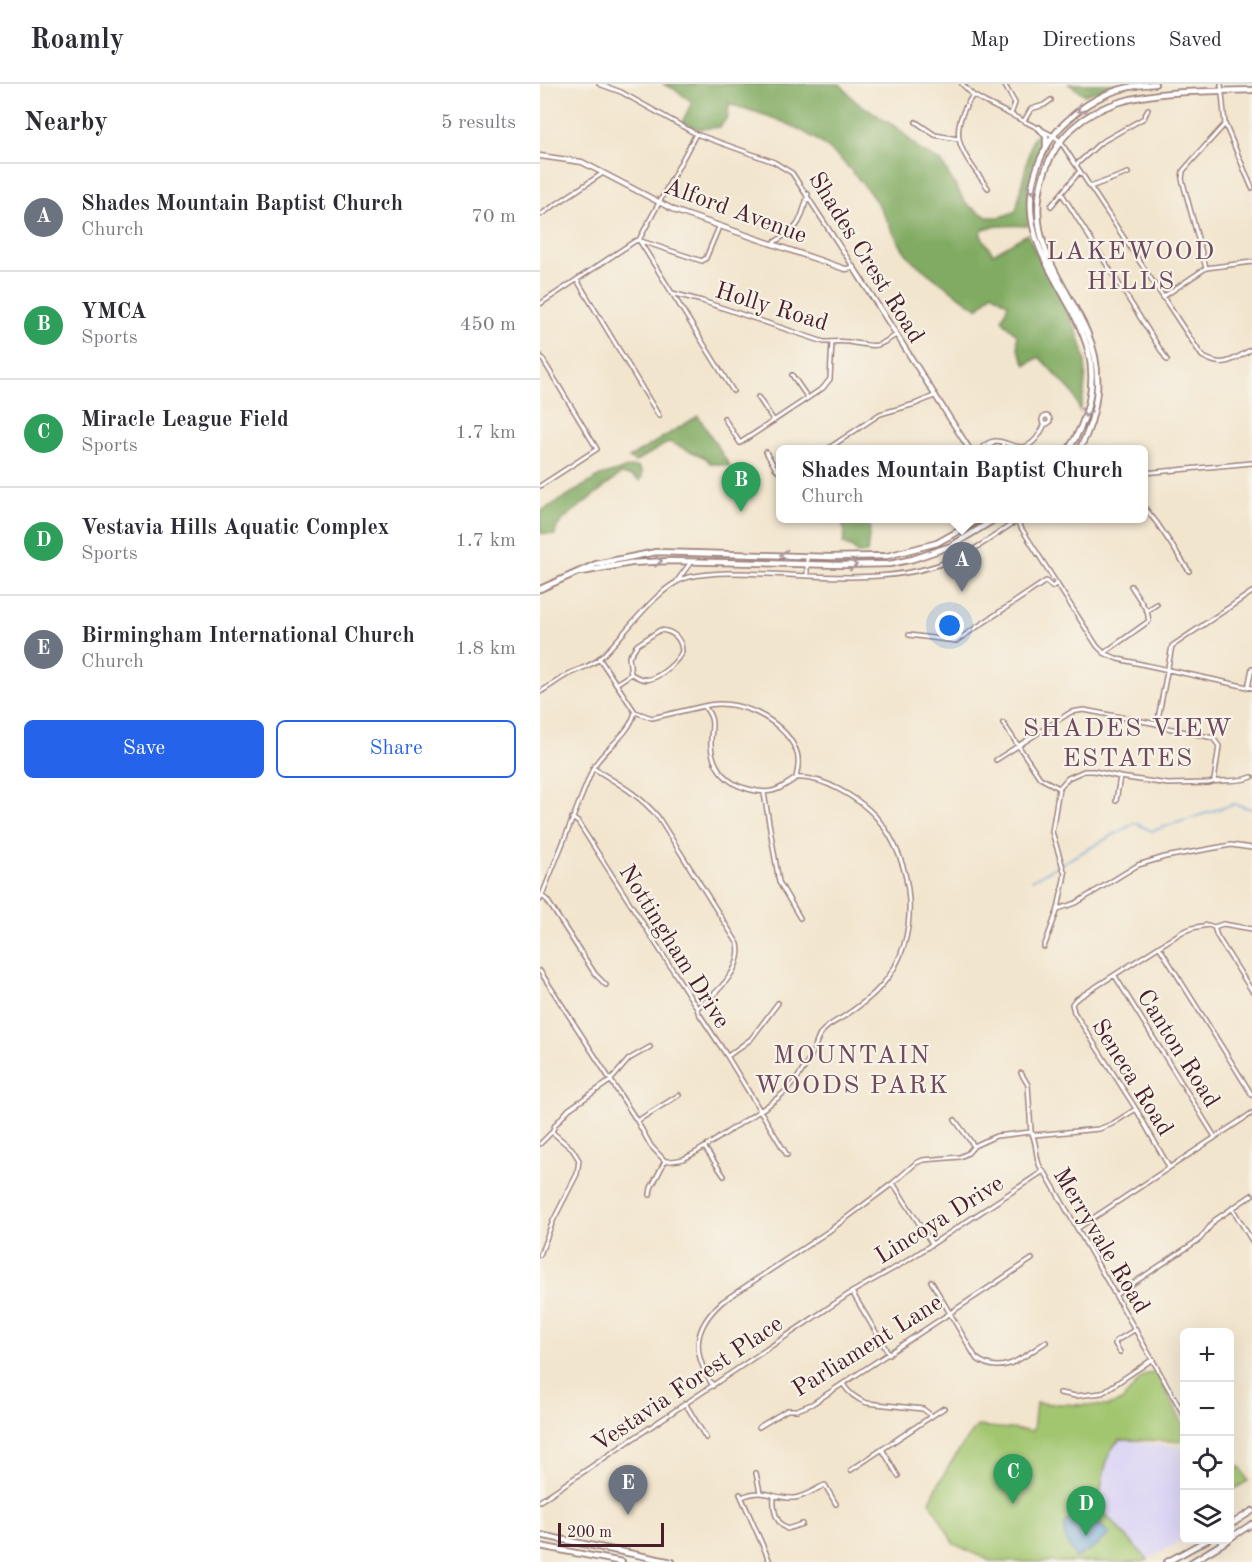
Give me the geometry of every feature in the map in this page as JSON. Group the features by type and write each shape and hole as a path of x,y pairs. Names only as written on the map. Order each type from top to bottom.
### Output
{"main road":[{"path":"1071,445 1085,417 1091,392 1088,349 1034,232 1031,202 1034,176 1046,147 1077,112 1096,99 1131,86 1155,84"},
{"path":"1081,445 1093,417 1097,396 1097,369 1087,331 1046,259 1040,228 1039,204 1046,167 1060,141 1083,118 1107,104 1131,96 1161,92 1252,90"},
{"path":"1039,128 1046,136 1046,147"},
{"path":"540,590 586,567 656,552 878,557 937,543 975,523"},
{"path":"579,572 631,563 692,561 879,564 913,559 951,546 991,523"},
{"path":"971,525 976,533"},
{"path":"911,551 913,559"},
{"path":"1234,1522 1252,1511"},
{"path":"1234,1535 1252,1524"},
{"path":"540,1535 672,1562"},
{"path":"1167,1562 1198,1544"},
{"path":"1192,1562 1220,1544"},
{"path":"540,1546 622,1562"}],"street":[{"name":"Shades Crest Road","path":"598,84 621,92 696,134 783,166 792,173 808,194 967,445"},
{"path":"962,84 973,95 1060,141 1198,352 1211,362 1222,363 1230,362 1252,349"},
{"path":"1221,84 1225,123 1252,188"},
{"path":"1005,85 1015,103 1010,114"},
{"path":"973,95 960,115 958,139 965,156 988,188"},
{"path":"1024,121 1031,109 1051,100"},
{"path":"1076,165 1100,143 1144,118 1148,109"},
{"path":"916,122 935,135 958,139"},
{"path":"1206,268 1182,179 1183,171 1225,123"},
{"path":"540,304 610,256 639,240 696,134"},
{"name":"Alford Avenue","path":"540,156 574,160 676,211 845,269 854,268"},
{"path":"1051,206 1080,171"},
{"path":"540,215 603,173"},
{"path":"1090,187 1128,173"},
{"path":"773,243 798,225 808,194"},
{"path":"1062,194 1167,360"},
{"path":"639,240 702,261 706,258 719,227"},
{"path":"639,240 733,391"},
{"path":"1163,297 1206,268 1252,261"},
{"path":"577,280 659,416"},
{"name":"Holly Road","path":"672,293 702,301 817,341 845,342 870,347 896,335"},
{"path":"724,418 740,443 808,398 826,385 830,379 832,342"},
{"path":"540,355 597,449 540,486"},
{"path":"792,375 808,398"},
{"path":"834,445 880,414 934,396"},
{"path":"758,397 774,421"},
{"path":"1029,445 1036,440 1045,424"},
{"path":"986,445 994,441 1011,445"},
{"path":"990,445 994,441"},
{"path":"766,452 776,469"},
{"path":"1148,473 1252,463"},
{"path":"1148,513 1189,571"},
{"path":"676,582 688,577 718,574 866,578 898,574 966,554 1009,523"},
{"path":"1017,523 1097,646 1104,653 1118,659 1250,688 1252,668"},
{"path":"807,556 807,576"},
{"path":"540,692 599,658 645,609 676,582 692,561"},
{"path":"909,635 956,640 1046,581 1052,586 1057,583"},
{"path":"1104,653 1149,621 1147,610 1131,586"},
{"path":"1157,724 1173,646 1252,592"},
{"path":"1147,610 1157,604"},
{"path":"660,630 669,630 675,634 682,646 679,659 649,679 640,679 631,674 629,657 633,649 660,630"},
{"path":"599,658 635,712 652,718 720,704 740,706 775,725 789,737 797,751 799,762 796,778"},
{"path":"616,684 631,674"},
{"path":"665,1161 681,1160 705,1148 780,1096 795,1081 812,1056 821,1033 864,1004 882,985 899,957 910,918 906,876 890,838 870,810 844,791 803,777 796,778 778,790 764,793 741,788 729,781 715,765 711,749 712,719 704,706"},
{"path":"996,760 1076,710 1157,724 1213,738 1219,750 1214,781"},
{"path":"606,985 595,974 546,900 541,898 593,768 630,726 635,712"},
{"path":"1003,723 1040,778 1059,788"},
{"path":"593,768 638,796 658,817 738,944 739,958 732,972 710,998 697,1008"},
{"path":"1044,947 1058,909 1065,874 1052,832 1059,788 1068,778 1084,771 1168,784 1214,781 1221,783 1242,781 1252,777"},
{"path":"1116,801 1120,777"},
{"path":"764,793 779,882 800,918"},
{"name":"Nottingham Drive","path":"572,818 578,822 697,1008 720,1048 728,1056 787,1155"},
{"path":"1058,909 1076,903 1147,862 1208,848 1231,845 1252,848"},
{"path":"1115,976 1153,950 1160,948 1163,943 1192,928 1208,925 1215,927 1223,924 1252,929"},
{"path":"1215,927 1217,936 1252,991"},
{"path":"1160,948 1252,1095"},
{"path":"540,971 651,1146 665,1161"},
{"name":"Seneca Road","path":"1115,976 1075,999 1072,1004 1074,1012 1136,1109 1169,1167"},
{"name":"Canton Road","path":"1115,976 1215,1137"},
{"path":"728,1056 751,1039 778,1003"},
{"path":"540,1144 569,1109 610,1081 629,1059 650,1047"},
{"name":"Merryvale Road","path":"1020,1073 1028,1085 1031,1132 1034,1135 1034,1150 1042,1172 1046,1174 1078,1228 1180,1405"},
{"path":"637,1121 680,1095"},
{"path":"713,1386 701,1367 698,1354 700,1333 713,1310 851,1214 916,1163 923,1160 960,1157 974,1146 996,1136 1099,1129 1136,1109"},
{"path":"1078,1228 1252,1113"},
{"path":"955,1120 974,1146"},
{"path":"540,1255 553,1221 577,1174 579,1160 572,1149 552,1132"},
{"path":"705,1148 724,1176"},
{"path":"650,1194 665,1161"},
{"name":"Lincoya Drive","path":"852,1292 932,1244 1042,1172"},
{"path":"893,1183 932,1244"},
{"path":"1116,1295 1200,1239 1212,1222 1252,1195"},
{"path":"1232,1208 1252,1241"},
{"name":"Parliament Lane","path":"759,1427 787,1410 797,1410 812,1404 1032,1258"},
{"path":"931,1281 976,1358 992,1366 1010,1365 1046,1342"},
{"path":"852,1292 889,1354"},
{"name":"Vestavia Forest Place","path":"540,1501 852,1292"},
{"path":"1120,1352 1115,1344 1116,1341 1136,1329"},
{"path":"1060,1393 1076,1396 1106,1391 1153,1359"},
{"path":"843,1384 859,1400 867,1403 923,1409 932,1416"},
{"path":"686,1403 706,1438"},
{"path":"851,1470 944,1408"},
{"path":"882,1449 898,1476"},
{"path":"756,1473 760,1492"},
{"path":"770,1562 741,1496 760,1492 794,1498 825,1485 836,1504"},
{"path":"774,1496 775,1515 782,1526 787,1529 802,1524"}],"shaded area":[{"path":"1120,1440 1180,1448 1180,1541 1148,1560 1098,1506 1108,1457 1114,1444"}],"green space":[{"path":"663,84 840,84 856,102 899,129 921,151 941,161 966,204 987,217 1001,217 1016,211 1032,140 1038,133 1042,135 1044,142 1034,162 1029,182 1028,226 994,227 983,229 980,234 993,254 1027,234 1069,314 1082,346 1086,374 1080,411 1073,393 1039,357 1026,365 1018,349 1017,335 1002,320 1008,304 992,293 978,309 919,266 901,247 879,207 859,179 828,148 794,127 729,104 728,116 720,127 699,129 682,122 692,102"},
{"path":"1069,84 1118,84 1085,95"},
{"path":"698,416 730,466 710,463 706,458 669,442 635,462 629,458"},
{"path":"638,467 642,472 640,481 632,476 621,474 565,518 557,527 555,535 540,533 540,512 600,476"},
{"path":"842,523 871,523 867,553 857,554 853,548 843,544 845,532"},
{"path":"1156,1372 1180,1418 1180,1441 1120,1440 1110,1452 1107,1461 1098,1506 1148,1560 1143,1562 992,1562 954,1544 930,1501 951,1462 977,1426 1033,1431 1036,1403 1108,1406 1122,1401 1144,1375"},
{"path":"1240,1466 1248,1481 1234,1489 1234,1470"}],"water":[{"path":"1085,1511 1110,1534 1098,1545 1076,1558 1065,1538 1064,1528 1070,1518 1072,1520"}],"waterway":[{"path":"1032,880 1135,823 1152,831 1234,804 1252,809"}],"place":[{"name":"YMCA","path":"741,512"},
{"name":"Shades Mountain Baptist Church","path":"962,592"},
{"name":"Miracle League Field","path":"1013,1504"},
{"name":"Birmingham International Church","path":"628,1515"},
{"name":"Vestavia Hills Aquatic Complex","path":"1086,1536"}],"district":[{"name":"LAKEWOOD HILLS","path":"1131,265"},
{"name":"SHADES VIEW ESTATES","path":"1128,742"},
{"name":"MOUNTAIN WOODS PARK","path":"852,1069"}]}
